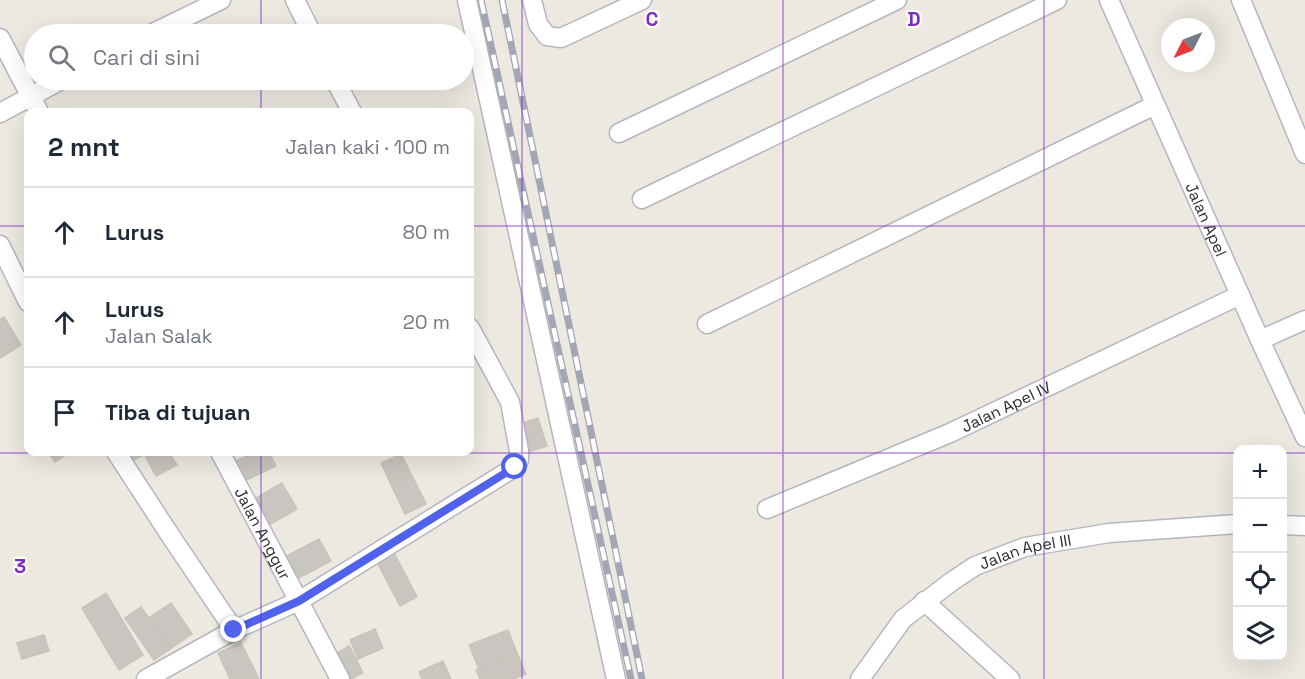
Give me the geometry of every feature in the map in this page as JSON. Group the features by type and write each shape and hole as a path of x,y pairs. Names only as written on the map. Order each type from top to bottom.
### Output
{"street":[{"path":"172,24 221,0"},
{"path":"295,0 307,24"},
{"path":"467,0 473,24"},
{"path":"532,0 538,24 546,36 561,38 642,0"},
{"path":"619,133 897,0"},
{"path":"642,199 1057,0"},
{"name":"Jalan Apel","path":"1109,0 1305,437"},
{"path":"1241,0 1305,154"},
{"path":"474,29 616,679"},
{"path":"0,38 24,84"},
{"path":"27,90 37,108"},
{"path":"0,113 40,90"},
{"path":"340,90 350,108"},
{"path":"707,324 1155,105"},
{"path":"0,245 24,294"},
{"name":"Jalan Apel IV","path":"767,509 950,433 1240,295"},
{"path":"1260,340 1305,320"},
{"path":"147,679 234,630 299,601 515,467 519,460 519,451 510,402 474,335"},
{"path":"119,456 234,630"},
{"name":"Jalan Anggur","path":"222,456 340,679"},
{"name":"Jalan Apel III","path":"860,679 903,619 924,601 975,566 1025,547 1109,533 1233,524"},
{"path":"1287,525 1305,526"},
{"path":"924,601 1010,679"}],"building":[{"path":"4,317 21,345 0,358 0,319"},
{"path":"538,418 542,431 521,437 517,425"},
{"path":"542,431 547,446 528,452 523,437"},
{"path":"51,456 64,456 55,462"},
{"path":"129,456 141,456 132,461"},
{"path":"145,456 171,456 177,465 156,476"},
{"path":"247,456 271,456 276,466 240,483 231,463"},
{"path":"402,456 426,504 405,514 381,463"},
{"path":"282,483 297,509 264,528 249,502"},
{"path":"319,539 331,561 291,582 279,560"},
{"path":"394,553 417,597 400,606 377,562"},
{"path":"106,593 143,655 119,670 82,608"},
{"path":"171,603 192,634 170,649 149,618"},
{"path":"141,607 170,649 154,660 125,618"},
{"path":"375,629 383,648 358,659 350,640"},
{"path":"508,630 517,653 479,669 469,645"},
{"path":"44,635 49,651 22,659 17,643"},
{"path":"241,643 259,679 230,679 218,653"},
{"path":"349,646 356,659 336,669 330,657"},
{"path":"517,653 526,674 513,679 480,679 476,670"},
{"path":"356,659 363,673 351,679 341,679 336,669"},
{"path":"443,661 451,679 422,679 419,672"}],"railway":[{"path":"481,0 631,679"},
{"path":"502,0 642,679"}],"route":[{"path":"234,630 299,601 515,467"}]}
